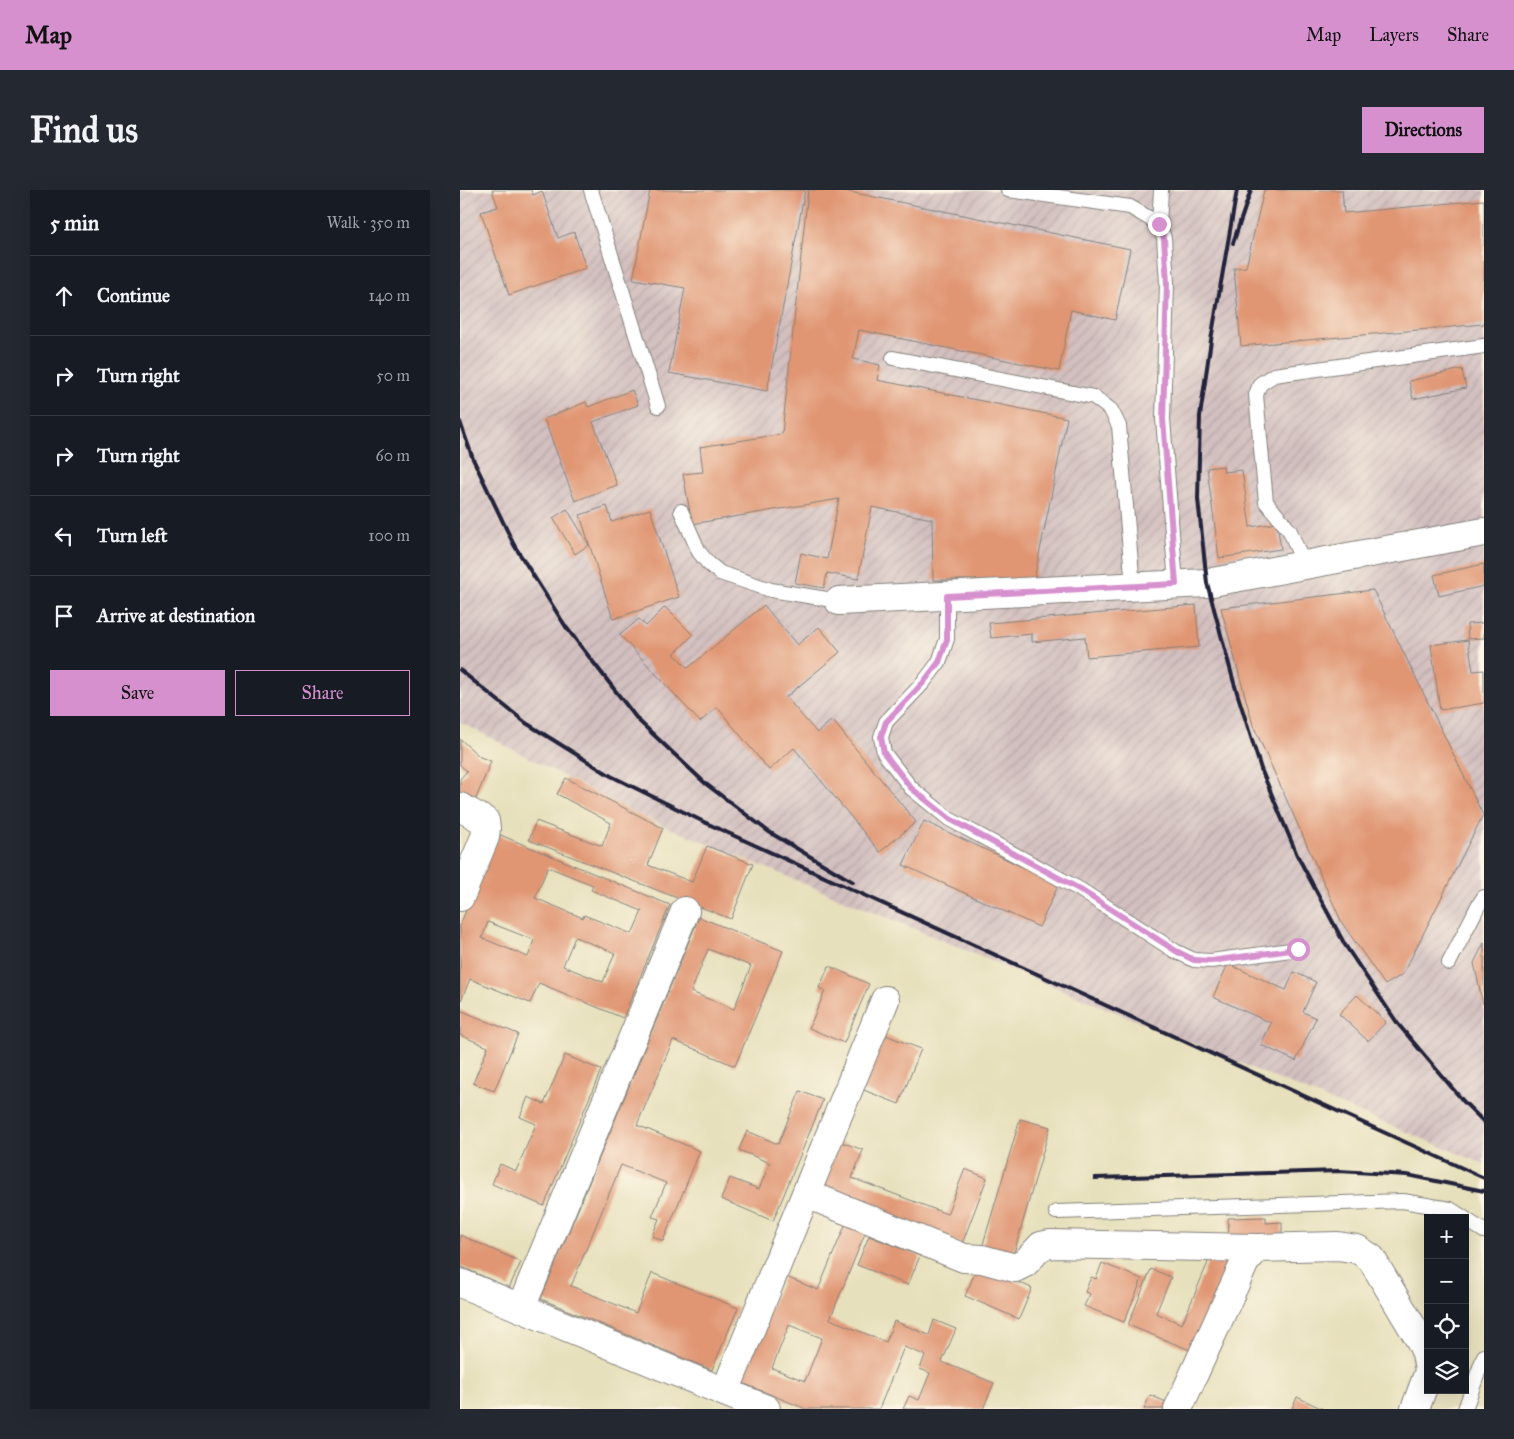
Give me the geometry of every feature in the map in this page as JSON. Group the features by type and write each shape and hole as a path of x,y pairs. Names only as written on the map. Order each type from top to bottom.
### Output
{"street":[{"path":"839,601 1207,582 1484,532"},
{"path":"460,807 485,821 486,828 485,837 460,897"},
{"path":"521,1308 685,911"},
{"path":"725,1392 885,1000"},
{"path":"807,1194 964,1258 982,1259 1015,1268 1025,1263 1041,1246 1050,1244 1257,1248 1338,1246 1357,1249 1371,1258 1424,1349"},
{"path":"1178,1409 1245,1262 1257,1248"},
{"path":"460,1283 766,1409"},
{"path":"1416,1409 1424,1386"}],"lane":[{"path":"591,190 658,406"},
{"path":"1008,190 1130,207 1159,224"},
{"path":"1161,190 1159,224 1164,238 1167,283 1163,419 1176,584"},
{"path":"1304,565 1290,531 1266,502 1256,396 1260,384 1274,376 1484,346"},
{"path":"893,358 1094,397 1111,410 1119,426 1133,586"},
{"path":"682,511 699,552 708,564 720,574 771,590 839,601"},
{"path":"947,596 947,640 939,662 923,683 886,722 881,737 884,753 911,788 950,819 1079,889 1176,951 1194,960 1211,961 1298,949"},
{"path":"1449,963 1484,897"},
{"path":"1056,1212 1403,1201 1450,1210 1457,1214"},
{"path":"1469,1221 1484,1230"},
{"path":"1465,1409 1484,1356"}],"shaded area":[{"path":"460,190 1484,190 1484,1164 643,817 460,722"}],"building":[{"path":"492,190 531,190 533,195 542,191 558,238 574,232 586,268 509,295 481,212 498,207"},
{"path":"650,190 805,190 767,391 669,373 685,288 633,279"},
{"path":"808,190 840,190 1130,249 1115,320 1071,310 1059,371 859,330 853,359 880,365 877,380 1067,418 1034,580 933,580 932,519 872,507 858,579 827,573 824,588 795,583 801,553 827,559 839,499 692,524 683,474 703,472 700,447 782,434"},
{"path":"1264,190 1342,190 1344,213 1484,200 1484,324 1241,346 1234,268 1246,267"},
{"path":"1462,369 1466,388 1413,399 1409,381"},
{"path":"632,390 638,405 593,422 617,485 575,501 544,419 586,402 588,407"},
{"path":"1223,466 1224,472 1242,470 1250,527 1277,523 1281,549 1219,558 1207,468"},
{"path":"607,506 612,522 650,509 679,597 613,619 580,515"},
{"path":"567,509 589,545 575,554 553,518"},
{"path":"1484,564 1484,586 1439,596 1434,575"},
{"path":"1373,590 1483,815 1403,974 1385,985 1342,923 1253,725 1221,608"},
{"path":"764,605 797,645 819,627 840,652 786,697 817,733 832,720 916,822 880,852 794,748 769,770 717,707 700,722 620,635 639,619 646,626 665,607 693,635 674,654 688,668"},
{"path":"1196,605 1199,647 1087,657 1085,637 1032,642 1032,634 991,638 989,623"},
{"path":"1484,623 1484,638 1468,639 1467,624"},
{"path":"1468,640 1473,671 1484,670 1484,703 1440,710 1431,645"},
{"path":"460,739 480,757 491,761 475,801 460,796 460,779 467,771 460,765"},
{"path":"566,778 663,828 648,865 692,882 707,846 753,864 731,919 529,840 536,821 602,846 611,823 557,794"},
{"path":"924,821 1059,884 1039,927 903,865"},
{"path":"498,834 670,905 623,1018 539,983 530,1003 470,979 460,1003 460,925","holes":["548,867 593,885 591,890 642,911 632,934 584,915 583,918 535,898","488,922 534,940 528,957 482,938","575,937 615,953 603,982 563,966"]},
{"path":"699,917 783,951 735,1066 673,1040 637,1125 700,1151 663,1241 652,1236 659,1219 652,1217 666,1183 621,1165 571,1286 636,1313 652,1273 738,1308 712,1370 541,1299","holes":["708,949 751,966 734,1009 691,992"]},
{"path":"1484,943 1484,1004 1483,1004 1474,963"},
{"path":"1228,964 1286,990 1294,972 1316,982 1303,1012 1316,1018 1296,1061 1261,1045 1271,1023 1213,997"},
{"path":"829,966 869,984 844,1043 809,1028 825,991 819,988"},
{"path":"1357,995 1386,1022 1368,1041 1339,1014"},
{"path":"460,1010 518,1034 494,1091 473,1083 488,1047 460,1035"},
{"path":"883,1034 921,1049 899,1104 861,1089"},
{"path":"565,1055 601,1070 544,1206 492,1184 500,1164 516,1171 536,1124 520,1117 528,1097 544,1104"},
{"path":"800,1091 823,1100 773,1221 721,1199 730,1178 759,1189 770,1163 739,1150 747,1131 778,1144"},
{"path":"1020,1119 1050,1127 1012,1260 981,1251"},
{"path":"839,1141 863,1150 852,1178 947,1214 965,1169 987,1178 962,1244 821,1190"},
{"path":"1266,1217 1266,1223 1282,1222 1282,1236 1229,1237 1228,1218"},
{"path":"846,1223 866,1231 830,1319 886,1342 894,1321 929,1335 934,1320 956,1329 942,1362 994,1383 983,1409 903,1409 909,1396 919,1400 930,1373 920,1369 925,1355 904,1347 879,1409 806,1409 740,1382 784,1276 818,1290","holes":["789,1325 822,1338 805,1381 772,1368"]},
{"path":"460,1235 521,1262 509,1288 460,1266"},
{"path":"869,1236 920,1256 908,1285 857,1265"},
{"path":"1212,1253 1232,1261 1195,1352 1128,1325 1151,1269 1171,1277 1156,1313 1182,1324"},
{"path":"1102,1263 1142,1279 1124,1322 1084,1306 1090,1294 1085,1292 1091,1277 1096,1279"},
{"path":"978,1266 1032,1288 1019,1319 965,1296"},
{"path":"1150,1395 1171,1404 1169,1409 1144,1409"},
{"path":"1297,1397 1312,1404 1323,1409 1292,1409"}],"railway":[{"path":"1237,190 1200,416 1198,499 1207,583 1234,683 1261,769 1297,855 1345,945 1398,1024 1464,1102 1484,1122"},
{"path":"1233,243 1251,190"},
{"path":"460,422 473,459 514,545 566,627 638,720 706,784 769,832 853,882"},
{"path":"460,670 526,723 611,776 704,822 1484,1178"},
{"path":"1095,1178 1339,1171 1407,1175 1484,1191"}],"route":[{"path":"1159,224 1164,238 1167,283 1163,419 1176,584 947,596 947,640 939,662 923,683 886,722 881,737 884,753 911,788 950,819 1079,889 1176,951 1194,960 1211,961 1298,949"}]}
